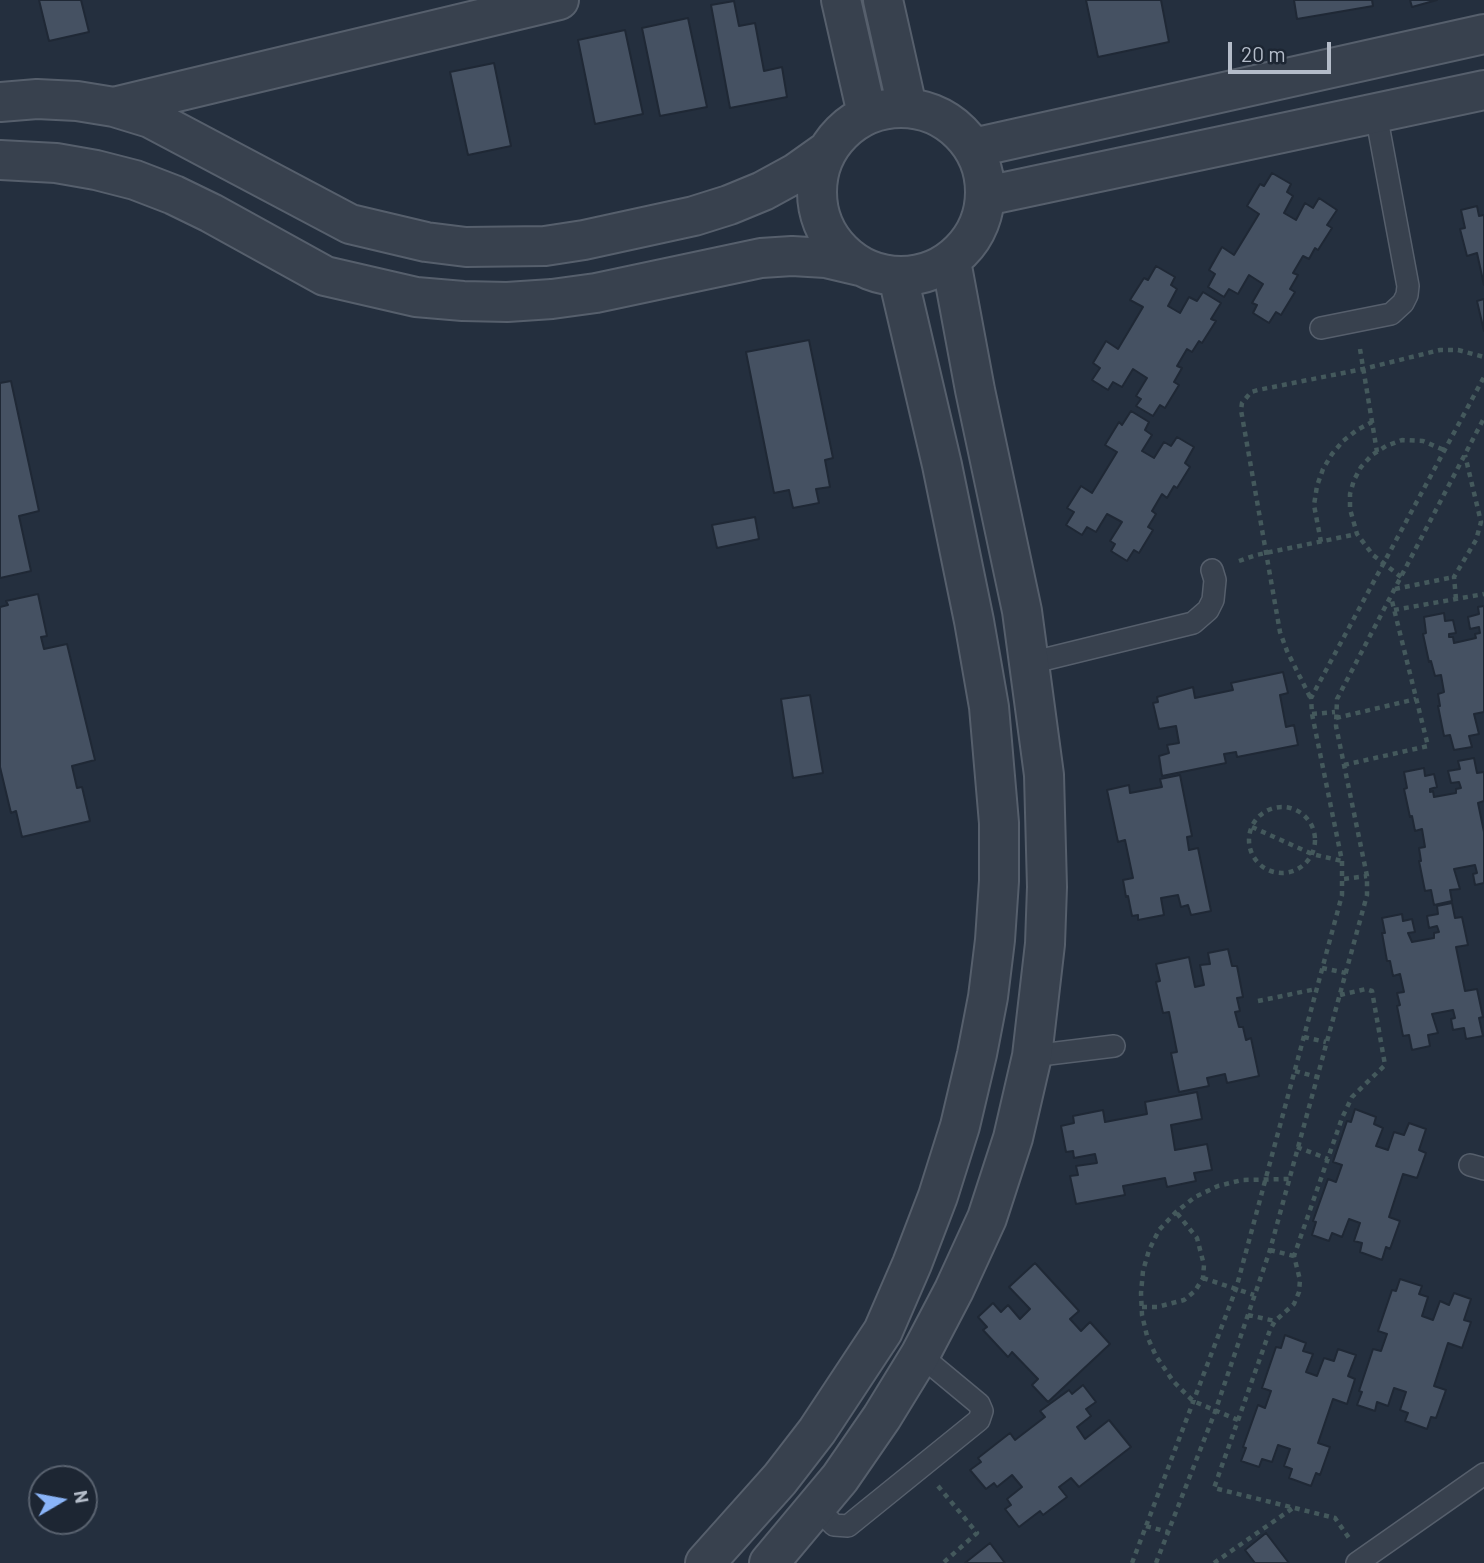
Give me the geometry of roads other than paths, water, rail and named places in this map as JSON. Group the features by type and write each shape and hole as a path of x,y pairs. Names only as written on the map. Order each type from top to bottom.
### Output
{"street":[{"path":"114,107 559,0"},
{"path":"841,0 867,114"},
{"path":"883,0 907,107"},
{"path":"973,148 1484,34"},
{"path":"986,196 1484,90"},
{"path":"0,102 37,99 77,101 114,107 150,118 351,224 426,242 466,247 505,248 571,242 694,216 763,191 796,173 827,151"},
{"path":"0,160 55,163 135,180 211,213 325,276 416,297 463,301 552,299 596,293 761,258 826,258 860,266 878,274 898,277 926,273 951,261 969,243 981,221 986,196 980,163 973,148 961,132 945,120 927,111 907,107 887,108 867,114 851,123 827,151 820,168 817,187 823,224 832,241 860,266"},
{"path":"769,1563 840,1478 881,1418 920,1355 954,1290 987,1219 1013,1138 1032,1056 1045,944 1047,887 1044,775 1022,611 975,390 951,261"},
{"path":"705,1563 742,1524 795,1460 851,1382 883,1331 942,1184 978,1055 988,997 996,928 999,823 989,707 958,543 898,277"}],"lane":[{"path":"1321,328 1391,314 1403,303 1408,286 1376,114"},
{"path":"1030,663 1193,623 1208,610 1213,600 1214,575"},
{"path":"1032,1056 1114,1046"},
{"path":"816,1507 834,1525 848,1526 979,1420 982,1412 979,1404 920,1355"},
{"path":"1360,1561 1484,1474"}]}
